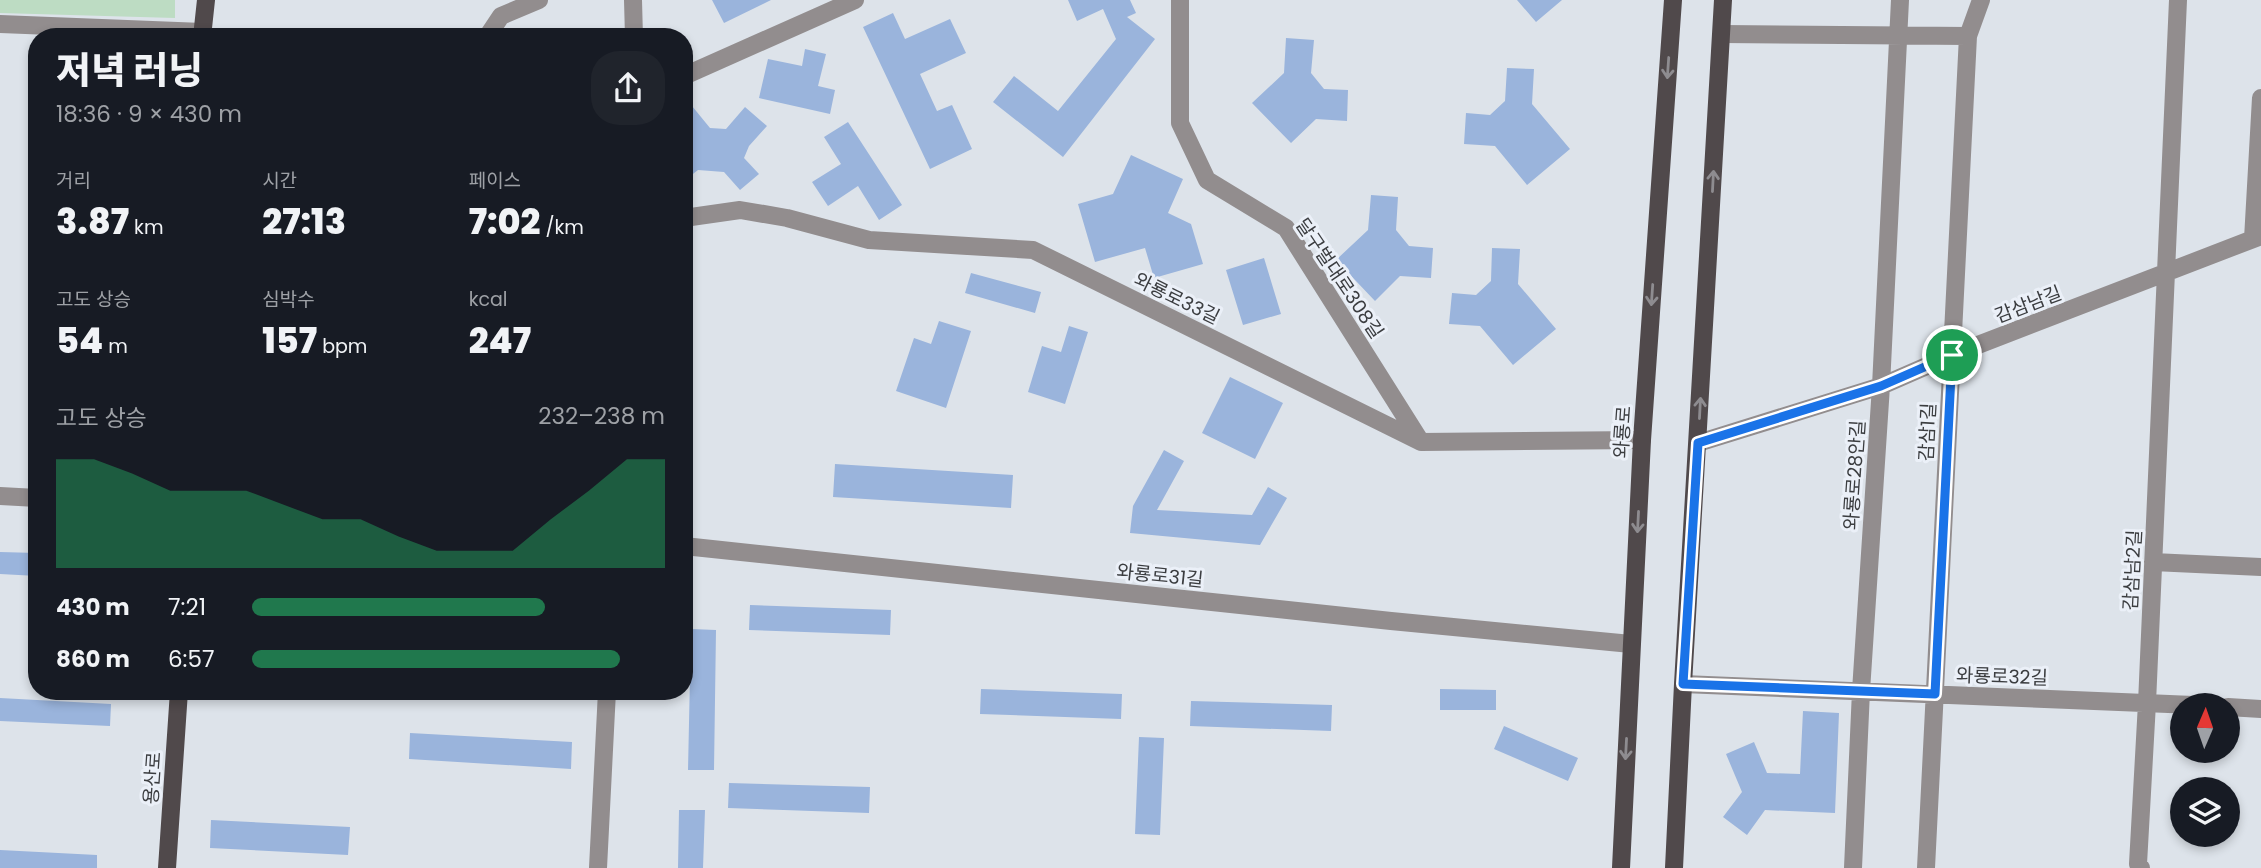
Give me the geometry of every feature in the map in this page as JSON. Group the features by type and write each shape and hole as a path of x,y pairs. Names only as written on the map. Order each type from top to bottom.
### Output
{"main road":[{"path":"203,28 206,0"},
{"name":"와룡로","path":"1621,868 1642,440 1673,0"},
{"path":"1674,868 1724,0"},
{"name":"용산로","path":"167,868 177,700"}],"street":[{"path":"493,28 501,16 539,0"},
{"path":"633,0 634,28"},
{"path":"693,72 855,0"},
{"name":"달구벌대로308길","path":"1180,0 1180,123 1207,180 1286,228 1421,442"},
{"name":"와룡로28안길","path":"1853,868 1900,0"},
{"name":"감삼1길","path":"1926,868 1968,36 1982,0"},
{"name":"감삼남2길","path":"2141,868 2138,864 2178,0"},
{"path":"0,24 81,28"},
{"path":"1722,34 1968,36"},
{"name":"감삼남길","path":"1698,443 1881,386 1952,355 2257,238 2261,98"},
{"name":"와룡로33길","path":"693,217 740,210 787,218 869,240 1032,250 1421,442 1642,440"},
{"path":"0,496 28,498"},
{"name":"와룡로31길","path":"693,547 1631,644"},
{"path":"2153,562 2261,567"},
{"name":"와룡로32길","path":"1683,684 2170,704"},
{"path":"598,868 607,700"},
{"path":"2240,708 2261,709"}],"green space":[{"path":"0,0 175,0 175,18 0,13"}],"building":[{"path":"712,0 771,0 724,23"},
{"path":"1068,0 1130,0 1136,13 1127,17 1155,39 1063,157 993,102 1014,76 1058,111 1116,39 1103,9 1077,21"},
{"path":"1517,0 1562,0 1536,22"},
{"path":"893,13 905,39 950,19 966,53 920,74 937,111 952,105 972,149 930,169 863,27"},
{"path":"1286,38 1314,40 1311,73 1324,89 1348,90 1347,121 1316,119 1291,143 1252,103 1284,73"},
{"path":"805,49 826,54 818,86 835,90 830,114 759,98 768,59 802,66"},
{"path":"1507,68 1534,69 1532,104 1570,149 1527,185 1495,146 1464,144 1466,113 1490,115 1505,101"},
{"path":"693,107 710,128 726,129 745,107 767,126 749,146 744,158 759,174 740,190 724,172 698,170 693,174"},
{"path":"848,122 902,205 879,220 858,186 828,206 812,182 841,164 824,137"},
{"path":"1131,155 1183,179 1168,213 1191,224 1203,264 1154,278 1145,248 1095,262 1078,204 1113,194"},
{"path":"1371,195 1398,197 1396,230 1409,246 1433,248 1431,278 1400,276 1375,301 1336,260 1368,230"},
{"path":"1492,248 1520,249 1518,284 1556,329 1513,365 1480,326 1449,324 1452,293 1476,295 1491,281"},
{"path":"1264,258 1281,314 1243,325 1226,270"},
{"path":"971,273 1041,292 1035,313 965,293"},
{"path":"939,321 971,331 946,408 896,391 914,338 931,344"},
{"path":"1069,326 1088,332 1065,404 1028,392 1042,346 1061,352"},
{"path":"1230,377 1283,403 1255,459 1202,433"},
{"path":"1164,450 1184,461 1157,510 1252,515 1268,487 1287,498 1260,545 1130,533 1133,506"},
{"path":"835,464 1013,475 1011,508 833,497"},
{"path":"0,552 28,553 28,576 0,574"},
{"path":"750,605 891,610 890,635 749,630"},
{"path":"693,629 716,630 714,770 688,770 689,700 693,700"},
{"path":"981,689 1122,694 1121,719 980,714"},
{"path":"1440,689 1496,690 1496,710 1440,710"},
{"path":"0,698 111,704 110,726 0,721"},
{"path":"1191,701 1332,705 1331,731 1190,726"},
{"path":"1803,711 1839,713 1835,813 1765,810 1747,835 1723,817 1742,792 1726,754 1754,742 1767,773 1800,774"},
{"path":"1504,726 1578,758 1568,781 1494,749"},
{"path":"410,733 572,742 571,769 409,759"},
{"path":"1139,737 1164,738 1160,835 1135,834"},
{"path":"729,783 870,787 869,813 728,808"},
{"path":"679,810 705,810 703,868 678,868"},
{"path":"211,820 350,827 348,855 210,848"},
{"path":"0,850 97,855 97,868 0,868"}],"route":[{"path":"1952,355 1935,694 1683,684 1698,443 1881,386 1952,355"}]}
